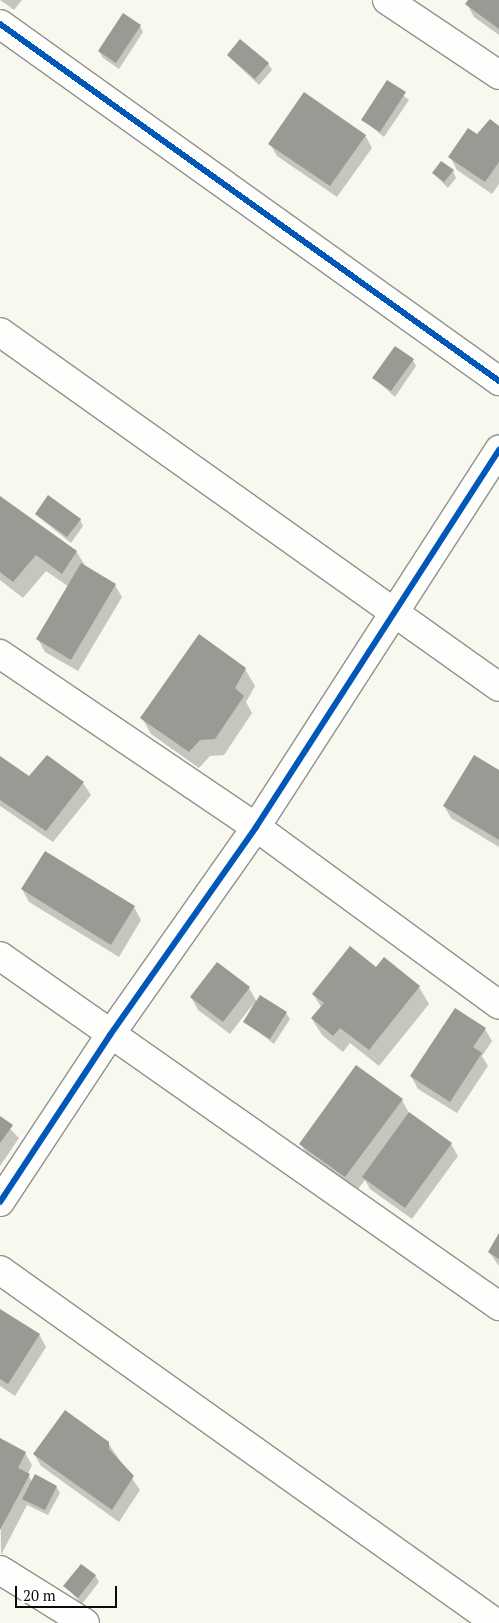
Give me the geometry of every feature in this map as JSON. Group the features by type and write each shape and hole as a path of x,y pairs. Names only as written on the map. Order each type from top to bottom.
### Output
{"street":[{"path":"387,0 499,75"},
{"path":"0,24 499,381"},
{"path":"0,332 499,687"},
{"path":"0,1202 110,1034 256,827 392,611 499,450"},
{"path":"0,654 256,827 499,1005"},
{"path":"0,956 499,1306"},
{"path":"0,1270 496,1623"},
{"path":"0,1570 85,1623"}],"building":[{"path":"468,0 499,0 499,29 465,4"},
{"path":"123,13 141,25 116,63 98,51"},
{"path":"240,39 269,63 255,79 227,55"},
{"path":"387,80 406,92 380,132 361,120"},
{"path":"304,92 366,135 330,186 268,144"},
{"path":"490,119 499,126 499,162 485,182 448,157 468,128 477,134"},
{"path":"441,161 454,170 444,182 432,173"},
{"path":"395,346 414,359 391,391 372,378"},
{"path":"48,495 81,519 67,537 35,514"},
{"path":"0,496 77,551 62,574 36,555 13,582 0,572"},
{"path":"81,563 116,584 71,660 36,639"},
{"path":"199,634 246,668 235,688 244,696 215,739 200,740 189,752 140,718"},
{"path":"47,755 84,782 46,831 0,800 0,756 29,776"},
{"path":"474,755 499,770 499,840 443,806"},
{"path":"45,851 135,906 111,945 21,889"},
{"path":"350,946 376,967 384,957 420,986 369,1050 340,1028 333,1036 311,1018 324,1003 312,994"},
{"path":"217,962 250,987 223,1022 190,997"},
{"path":"260,995 287,1012 270,1039 243,1022"},
{"path":"455,1008 486,1028 473,1047 482,1053 450,1102 410,1076"},
{"path":"356,1065 403,1099 345,1177 299,1144"},
{"path":"409,1112 452,1143 405,1208 362,1177"},
{"path":"0,1116 13,1125 0,1143"},
{"path":"499,1233 499,1259 488,1252"},
{"path":"0,1309 40,1334 8,1384 0,1379"},
{"path":"65,1410 109,1442 109,1449 134,1476 112,1510 33,1454"},
{"path":"0,1438 26,1452 18,1468 30,1474 0,1530"},
{"path":"35,1474 57,1486 45,1510 22,1499"},
{"path":"81,1564 96,1575 78,1598 63,1586"}],"cycle path":[{"path":"0,24 499,381"},
{"path":"0,1202 110,1035 256,827 499,450"}]}
